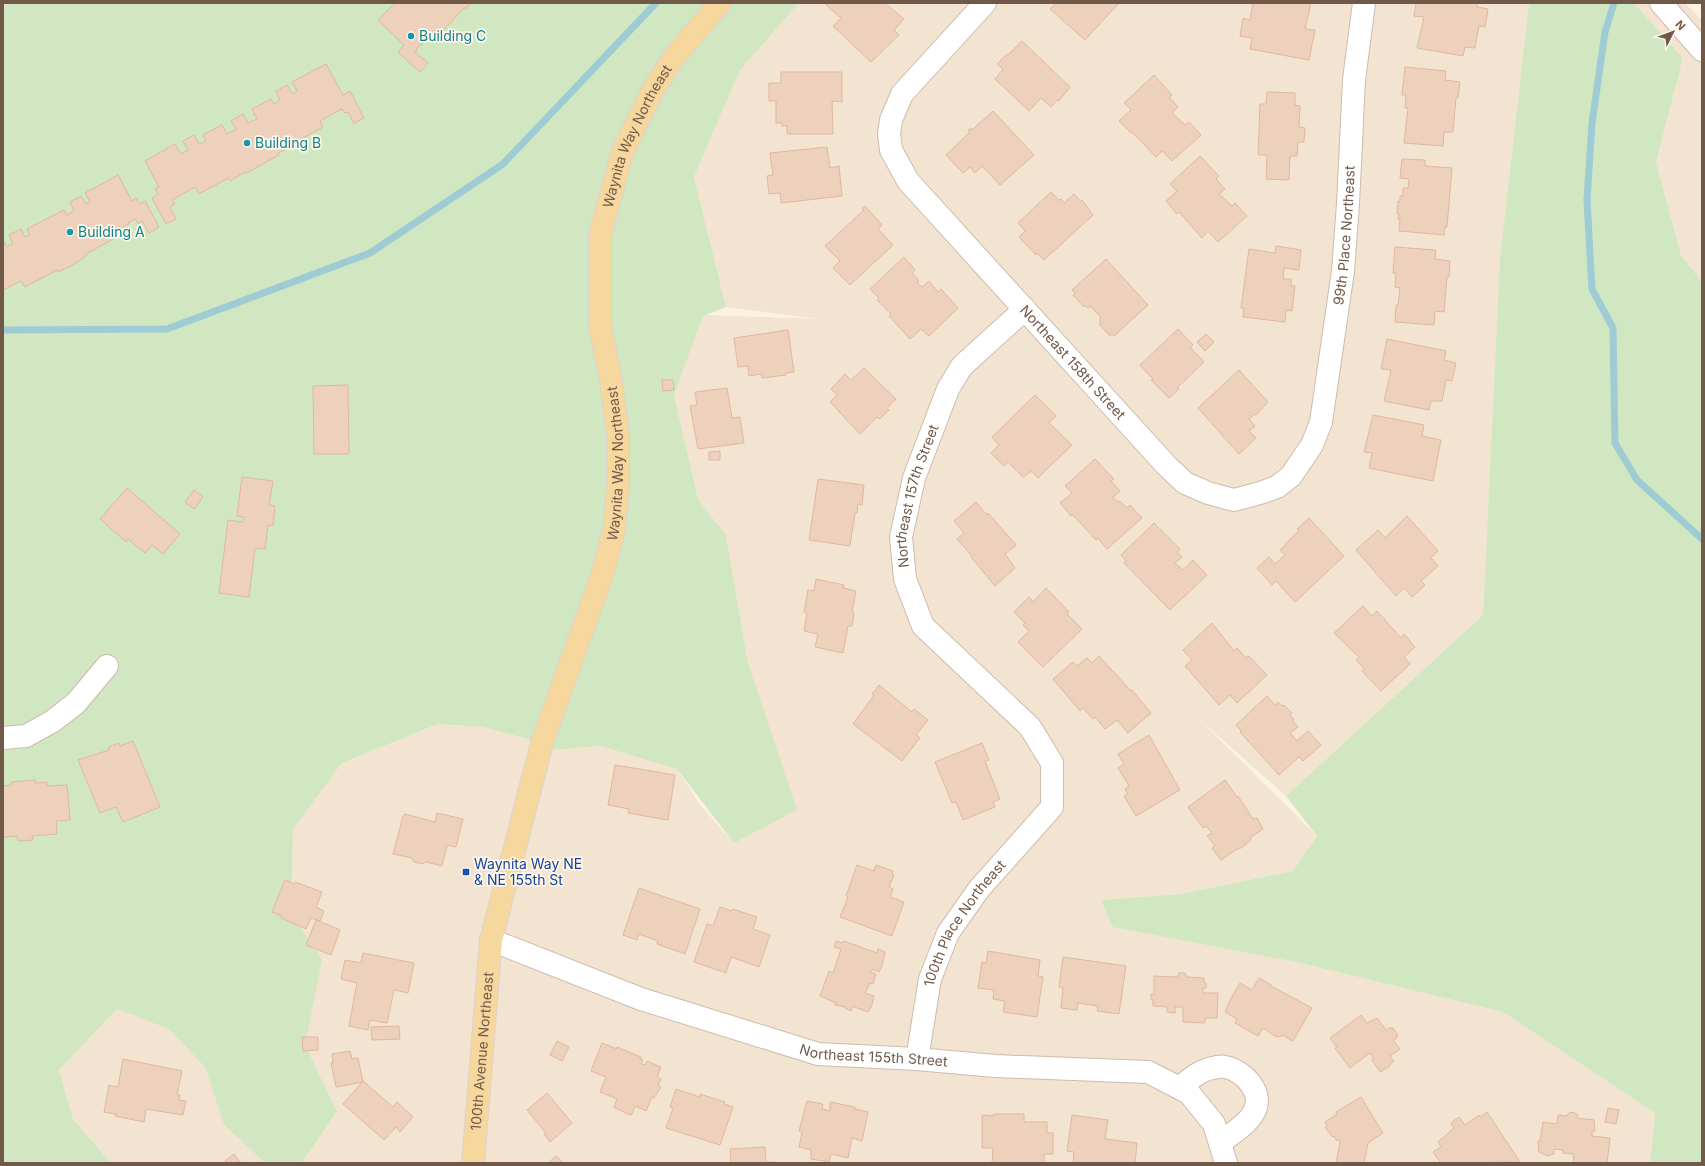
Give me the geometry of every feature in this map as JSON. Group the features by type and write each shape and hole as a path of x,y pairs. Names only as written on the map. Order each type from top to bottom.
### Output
{"main road":[{"name":"Waynita Way Northeast","path":"491,940 542,743 602,575 614,532 618,486 618,435 611,381 600,327 600,235 622,153 652,92 674,57 720,3"},
{"name":"100th Avenue Northeast","path":"473,1163 491,940"}],"street":[{"name":"Northeast 158th Street","path":"985,3 902,94 891,120 889,134 891,150 908,181 1166,465 1185,483 1208,493 1234,500 1277,487 1291,476 1301,463"},
{"name":"99th Place Northeast","path":"1301,463 1312,445 1321,422 1343,271 1354,80 1364,3"},
{"path":"1660,3 1702,50"},
{"name":"Northeast 157th Street","path":"1025,309 962,366 948,389 914,478 901,537 905,579 923,626 1030,727 1052,762 1052,807"},
{"path":"3,738 26,736 53,721 76,703 107,666"},
{"name":"100th Place Northeast","path":"917,1060 930,979 948,934 979,889 1052,807"},
{"name":"Northeast 155th Street","path":"491,940 641,999 818,1054 995,1066 1148,1072 1189,1093 1214,1124 1223,1153"},
{"path":"1179,1088 1203,1070 1225,1067 1240,1073 1251,1084 1257,1098 1256,1110 1223,1153"}],"shaded area":[{"path":"799,3 1529,3 1500,257 1483,615 1286,796 1198,718 1317,836 1293,871 1179,894 1101,900 1112,927 1296,962 1503,1012 1655,1113 1650,1163 302,1163 337,1111 305,1045 291,914 293,829 342,763 438,724 483,727 542,743 541,751 600,746 677,769 700,805 734,843 748,663 726,535 698,499 674,395 703,315 819,319 726,307 694,177 740,70"},
{"path":"1634,3 1685,3 1702,20 1702,282 1681,255 1656,162 1683,58"},
{"path":"117,1009 169,1028 205,1067 224,1125 265,1163 111,1163 73,1119 59,1070"}],"green space":[{"path":"3,3 799,3 740,70 694,177 726,307 703,316 674,395 698,499 726,535 748,663 797,810 734,843 677,769 600,746 541,751 542,743 483,727 438,724 342,763 293,829 291,913 322,960 305,1045 337,1111 302,1163 265,1163 224,1125 205,1067 169,1029 117,1009 59,1070 73,1119 111,1163 3,1163"},
{"path":"1529,3 1634,3 1683,58 1656,162 1681,255 1702,282 1702,1163 1650,1163 1655,1113 1503,1012 1296,962 1112,927 1101,900 1180,894 1293,871 1317,836 1286,796 1483,615 1500,257"}],"building":[{"name":"Building C","path":"395,3 471,3 466,9 465,7 439,35 434,30 427,38 428,39 416,49 417,51 415,52 428,63 420,72 398,52 404,45 378,20"},
{"path":"828,3 885,3 904,19 894,30 899,35 871,62 833,26 841,18 826,5"},
{"path":"1056,3 1119,3 1085,40 1050,9"},
{"path":"1253,3 1311,3 1305,29 1315,30 1309,60 1250,49 1252,38 1240,36 1243,18 1250,20"},
{"path":"1416,3 1477,3 1477,7 1488,9 1485,27 1479,26 1475,48 1465,47 1463,56 1417,48 1424,17 1414,16"},
{"path":"1022,41 1070,87 1059,101 1057,100 1051,107 1041,98 1029,111 995,79 1003,69 997,64"},
{"name":"Building B","path":"326,64 343,95 350,91 364,118 354,123 348,112 345,113 342,109 320,121 323,127 294,143 295,146 278,153 279,155 245,174 245,172 230,181 228,178 199,194 195,187 172,200 175,204 170,207 176,219 166,224 152,198 158,194 155,189 159,187 145,161 175,144 181,154 188,150 183,141 194,135 199,144 206,141 203,135 222,125 227,134 236,129 231,121 243,114 248,123 257,119 252,109 271,99 274,104 280,100 276,91 287,85 292,94 297,91 292,82"},
{"path":"1405,67 1446,71 1445,80 1460,82 1458,98 1456,98 1453,132 1444,132 1443,146 1404,143 1408,108 1405,108 1406,95 1402,95"},
{"path":"781,72 842,72 842,102 832,101 833,134 787,134 787,126 782,126 782,123 776,123 776,101 769,101 769,83 781,83"},
{"path":"1154,75 1172,95 1169,97 1178,107 1172,113 1185,125 1189,122 1201,135 1172,161 1162,151 1156,157 1119,121 1131,110 1124,103"},
{"path":"1267,92 1295,93 1295,105 1300,106 1299,127 1305,128 1304,142 1298,142 1297,156 1290,156 1289,180 1266,179 1267,155 1258,155 1260,104 1266,104"},
{"path":"993,111 1034,155 1000,185 982,166 975,173 970,167 963,173 946,155 970,132 968,130 971,128 972,130"},
{"path":"827,147 830,168 839,166 842,196 781,203 780,193 769,194 767,176 773,175 770,153"},
{"path":"1200,156 1219,176 1216,179 1225,189 1219,194 1232,206 1235,203 1247,216 1218,242 1208,231 1202,238 1179,212 1177,214 1166,201 1177,191 1170,184"},
{"path":"1402,159 1425,160 1425,166 1452,168 1447,227 1445,227 1444,235 1399,231 1400,219 1398,219 1399,214 1397,214 1398,201 1400,202 1400,196 1403,196 1403,188 1408,188 1409,179 1400,178"},
{"name":"Building A","path":"118,175 132,201 136,198 139,204 145,201 159,227 149,233 142,221 138,224 135,219 128,223 129,224 112,232 115,238 86,254 86,256 68,268 58,272 57,270 25,287 21,281 3,290 3,240 7,247 13,243 9,235 21,229 25,237 30,235 27,229 64,210 67,215 74,211 70,202 81,196 86,204 90,202 85,193"},
{"path":"1051,192 1064,203 1074,194 1081,202 1082,200 1093,215 1044,260 1037,253 1036,255 1019,237 1025,231 1018,223"},
{"path":"865,206 882,225 878,229 893,245 850,285 833,268 840,261 825,246 864,210 862,209"},
{"path":"1276,246 1301,250 1299,270 1284,268 1283,279 1291,279 1291,286 1295,286 1292,311 1286,310 1285,322 1243,317 1244,308 1241,308 1249,249 1275,253"},
{"path":"1395,247 1436,250 1435,259 1450,261 1444,312 1435,311 1434,325 1395,322 1396,305 1398,305 1400,288 1395,287 1396,273 1393,273"},
{"path":"904,257 915,270 912,273 922,287 929,281 938,292 941,289 958,308 929,336 921,329 910,339 889,316 891,314 877,300 879,298 870,289"},
{"path":"1106,259 1148,305 1114,336 1112,334 1110,336 1099,324 1101,322 1099,320 1101,318 1091,306 1088,308 1085,305 1084,307 1073,295 1075,293 1072,290"},
{"path":"1178,329 1193,345 1190,347 1204,362 1177,388 1179,389 1169,398 1151,380 1153,379 1140,365"},
{"path":"788,330 794,372 786,373 786,375 762,378 761,374 749,376 748,366 738,367 734,338"},
{"path":"1206,334 1214,342 1205,351 1197,342"},
{"path":"1387,339 1446,351 1444,360 1456,363 1452,381 1446,380 1442,401 1431,401 1429,410 1384,401 1391,370 1381,369"},
{"path":"864,368 896,399 887,408 889,410 880,419 877,417 860,434 830,402 837,395 831,389 845,374 851,380"},
{"path":"1239,370 1268,402 1256,415 1255,414 1249,419 1255,426 1249,431 1256,438 1239,454 1198,408"},
{"path":"662,380 673,380 674,390 663,391"},
{"path":"348,385 349,454 314,454 313,386"},
{"path":"727,388 732,418 740,417 744,443 698,449 690,406 697,405 695,392"},
{"path":"1035,395 1056,416 1049,423 1072,445 1038,478 1032,471 1023,477 1008,462 1004,466 991,453 999,445 992,437"},
{"path":"1373,415 1424,425 1422,436 1441,440 1433,481 1369,468 1372,453 1364,452"},
{"path":"720,451 720,460 709,460 709,452"},
{"path":"1095,459 1114,479 1111,481 1120,491 1113,497 1127,508 1130,505 1142,518 1107,549 1098,538 1096,540 1073,515 1071,516 1060,503 1072,493 1065,486"},
{"path":"242,477 273,481 269,505 275,506 273,526 268,525 265,549 255,548 249,597 219,593 228,520 243,522 244,517 237,516"},
{"path":"818,479 864,485 862,505 858,504 857,513 855,513 850,546 809,540"},
{"path":"127,488 180,534 163,554 152,545 145,553 128,539 126,542 100,519"},
{"path":"194,490 203,497 194,509 185,502"},
{"path":"976,502 987,515 988,513 1016,545 1005,554 1015,568 995,586 957,539 964,533 954,521"},
{"path":"1407,516 1438,551 1431,558 1438,566 1421,581 1425,585 1412,597 1404,588 1396,596 1356,550 1378,530 1385,538"},
{"path":"1309,518 1344,556 1295,602 1276,581 1272,585 1257,568 1269,557 1275,564 1285,555 1280,550 1299,531 1297,529"},
{"path":"1154,523 1180,549 1177,552 1182,557 1175,563 1183,570 1193,560 1207,575 1170,610 1124,563 1126,561 1121,555"},
{"path":"816,579 844,585 843,588 856,591 852,612 854,613 852,626 848,626 843,653 815,647 818,634 804,631 807,613 804,612 808,590 814,591"},
{"path":"1046,588 1069,612 1067,614 1082,629 1043,667 1018,642 1029,631 1023,625 1025,623 1014,612 1029,597 1033,602"},
{"path":"1363,606 1372,616 1377,611 1401,638 1404,634 1415,647 1404,657 1410,664 1381,691 1362,671 1365,669 1356,660 1359,657 1334,633"},
{"path":"1212,623 1234,651 1237,648 1246,658 1249,656 1267,675 1237,703 1230,695 1219,705 1185,666 1192,660 1183,650"},
{"path":"1099,656 1131,691 1132,690 1151,713 1128,733 1117,720 1105,729 1095,717 1093,719 1083,708 1080,711 1053,679 1073,662 1077,666 1087,658 1092,663"},
{"path":"879,685 912,712 914,709 928,720 916,735 920,738 902,761 853,724 874,695 872,694"},
{"path":"1267,696 1275,705 1278,702 1282,706 1284,705 1292,713 1290,715 1294,719 1292,720 1298,727 1290,733 1297,741 1308,731 1321,745 1303,761 1299,757 1279,775 1240,732 1241,731 1236,725"},
{"path":"1149,735 1180,790 1136,816 1124,796 1128,794 1125,789 1129,786 1118,768 1124,764 1118,754"},
{"path":"133,741 160,807 123,822 116,807 100,813 78,760 109,750 109,747 119,743 120,746"},
{"path":"982,743 989,760 985,761 1000,799 993,802 995,807 963,820 956,802 952,803 935,762"},
{"path":"615,765 675,775 668,820 628,813 629,809 608,805"},
{"path":"35,780 35,783 47,782 47,786 67,785 70,820 56,821 57,834 32,836 33,840 18,841 17,836 3,837 3,786 12,785 11,782"},
{"path":"1225,780 1237,797 1238,796 1253,819 1257,818 1263,829 1250,838 1251,840 1241,848 1237,849 1221,860 1212,848 1215,846 1207,836 1212,833 1206,826 1203,828 1188,807"},
{"path":"437,813 463,819 456,847 447,845 442,866 426,862 422,864 414,862 412,858 393,854 403,816 405,814 435,822"},
{"path":"857,865 874,871 876,865 893,871 892,874 894,875 889,887 893,889 890,897 904,902 892,936 840,917 848,897 846,896"},
{"path":"285,880 322,892 316,907 324,911 320,921 311,918 306,929 281,918 282,916 272,912"},
{"path":"639,888 700,909 685,954 657,944 658,941 639,934 637,940 623,935"},
{"path":"720,907 732,911 733,909 757,917 753,929 770,935 759,967 731,957 726,973 694,962 707,924 713,926"},
{"path":"316,920 340,930 331,955 306,945"},
{"path":"836,941 843,943 844,941 877,953 878,949 885,952 879,972 872,969 870,972 876,974 873,984 870,983 865,993 874,996 872,1005 868,1012 852,1006 851,1011 845,1007 835,1005 836,1003 820,996 829,971 833,973 841,949 834,947"},
{"path":"988,951 1040,960 1038,976 1043,977 1037,1017 1003,1012 1005,1001 993,999 994,990 978,988 982,962 986,963"},
{"path":"363,953 414,963 408,993 394,990 387,1023 370,1020 368,1030 349,1026 357,983 341,979 345,960 361,963"},
{"path":"1063,957 1126,966 1119,1014 1097,1011 1098,1006 1078,1003 1077,1010 1061,1008 1063,988 1059,987"},
{"path":"1179,973 1185,973 1187,977 1204,978 1206,988 1203,988 1203,993 1218,993 1217,1018 1205,1018 1205,1023 1183,1022 1183,1007 1175,1007 1175,1013 1167,1012 1167,1007 1153,1006 1151,994 1154,994 1154,976 1177,977"},
{"path":"1259,978 1312,1008 1293,1041 1282,1035 1280,1037 1276,1037 1263,1028 1258,1036 1235,1023 1237,1019 1225,1012 1240,983 1252,990"},
{"path":"1361,1015 1367,1023 1377,1018 1386,1030 1393,1028 1397,1034 1397,1038 1393,1040 1400,1049 1390,1056 1394,1061 1390,1066 1380,1072 1372,1060 1374,1059 1370,1053 1350,1068 1335,1048 1337,1047 1330,1038"},
{"path":"399,1026 400,1039 372,1040 371,1027"},
{"path":"302,1037 318,1037 318,1050 303,1051"},
{"path":"557,1041 569,1047 562,1061 550,1055"},
{"path":"602,1043 617,1049 617,1047 641,1057 640,1059 643,1060 641,1064 645,1065 647,1061 661,1067 657,1077 661,1079 658,1086 661,1087 654,1098 652,1097 646,1111 635,1106 632,1114 630,1115 614,1107 617,1099 600,1092 606,1077 591,1071"},
{"path":"350,1051 352,1059 358,1058 363,1082 336,1087 331,1063 333,1063 332,1054"},
{"path":"123,1059 182,1071 177,1095 180,1095 179,1100 186,1101 183,1115 146,1109 144,1122 115,1116 116,1114 104,1112 109,1085 118,1087"},
{"path":"363,1081 393,1107 397,1102 413,1117 400,1132 396,1127 384,1140 343,1104"},
{"path":"676,1089 700,1097 700,1094 725,1102 724,1104 733,1107 720,1145 666,1128 673,1108 670,1107"},
{"path":"547,1093 572,1123 550,1142 544,1134 546,1133 527,1110"},
{"path":"1361,1097 1383,1133 1368,1143 1364,1163 1336,1163 1340,1142 1339,1140 1337,1141 1334,1136 1332,1137 1325,1127 1327,1126 1325,1122 1337,1114 1336,1112"},
{"path":"807,1101 823,1104 822,1109 830,1111 830,1102 855,1107 855,1109 868,1112 862,1141 852,1138 848,1158 831,1154 829,1162 811,1159 811,1150 799,1147 802,1132 799,1131"},
{"path":"1608,1108 1619,1110 1616,1124 1605,1122"},
{"path":"1487,1112 1520,1162 1441,1163 1433,1152 1441,1147 1438,1142 1454,1128 1451,1123 1459,1117 1465,1125 1479,1115 1480,1117"},
{"path":"1570,1112 1578,1115 1577,1118 1594,1120 1595,1131 1592,1131 1592,1136 1610,1138 1607,1163 1573,1163 1574,1154 1563,1153 1563,1150 1554,1149 1554,1154 1548,1156 1539,1152 1538,1141 1540,1141 1543,1122 1557,1124 1558,1115 1566,1116"},
{"path":"994,1114 1024,1114 1024,1122 1047,1122 1047,1133 1053,1133 1053,1154 1044,1154 1044,1163 992,1163 993,1148 982,1148 982,1115 993,1116"},
{"path":"1072,1115 1108,1120 1105,1139 1137,1143 1135,1163 1073,1163 1074,1152 1067,1151"},
{"path":"765,1147 766,1162 775,1163 731,1163 730,1149"},
{"path":"234,1154 241,1163 227,1163 225,1161"},
{"path":"556,1156 563,1163 548,1163"}],"waterway":[{"path":"3,330 167,329 370,253 503,164 656,3"},
{"path":"1614,3 1605,32 1592,123 1587,200 1592,289 1613,328 1615,443 1637,480 1702,539"}],"place":[{"name":"Building C","path":"411,36"},
{"name":"Building B","path":"247,143"},
{"name":"Building A","path":"70,232"},
{"name":"Waynita Way NE & NE 155th St","path":"466,872"}]}
